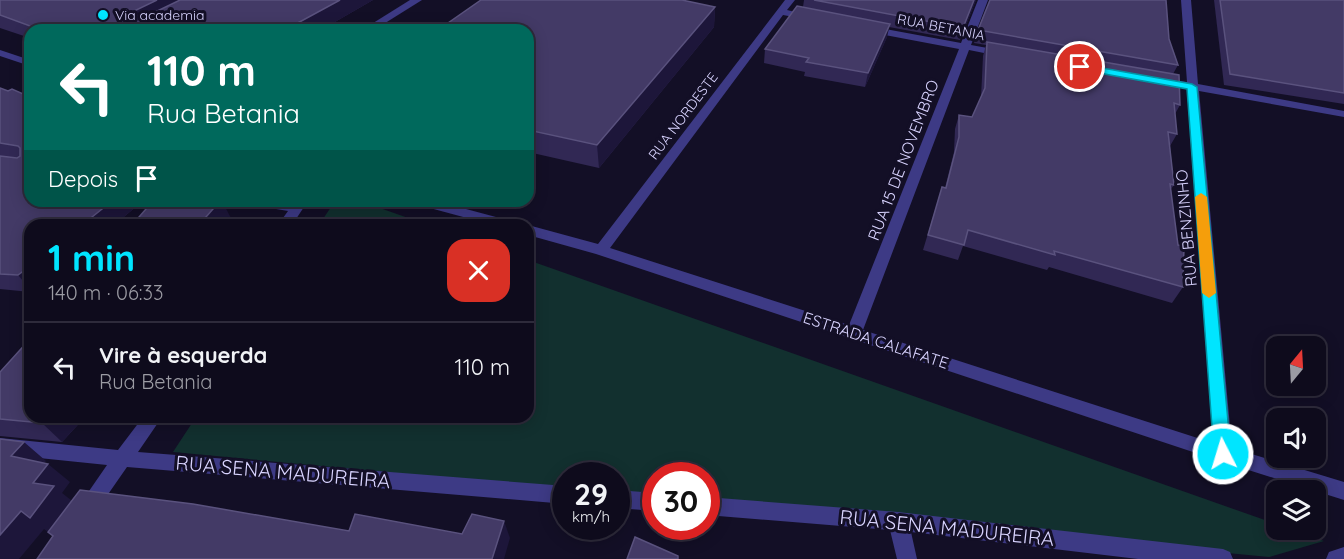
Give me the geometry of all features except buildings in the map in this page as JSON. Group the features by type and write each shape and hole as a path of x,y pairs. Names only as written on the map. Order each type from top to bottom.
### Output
{"street":[{"path":"377,24 417,0"},
{"name":"RUA NORDESTE","path":"601,250 790,0"},
{"name":"RUA 15 DE NOVEMBRO","path":"854,332 983,0"},
{"name":"RUA BENZINHO","path":"1186,0 1223,454"},
{"path":"781,12 826,20"},
{"name":"RUA BETANIA","path":"861,27 1011,55"},
{"path":"0,53 24,61"},
{"path":"1148,79 1344,114"},
{"path":"442,207 488,219"},
{"name":"ESTRADA CALAFATE","path":"534,232 601,250 1223,454 1344,491"},
{"path":"77,523 149,423"},
{"name":"RUA SENA MADUREIRA","path":"0,446 125,459 552,494"},
{"name":"RUA SENA MADUREIRA","path":"720,507 898,522 1223,559"},
{"path":"898,522 907,559"},
{"path":"1336,559 1344,557"}],"green space":[{"path":"331,207 377,207 411,219 323,219"},
{"path":"534,262 1266,520 1266,540 1324,541 1269,557 720,504 720,462 642,462 642,497 630,495 630,462 552,462 552,488 173,452 192,423 534,423"}],"slow traffic":[{"path":"1201,197 1209,293"}],"place":[{"name":"Via academia","path":"103,15"}],"route":[{"path":"1080,67 1192,87 1223,454"}]}
